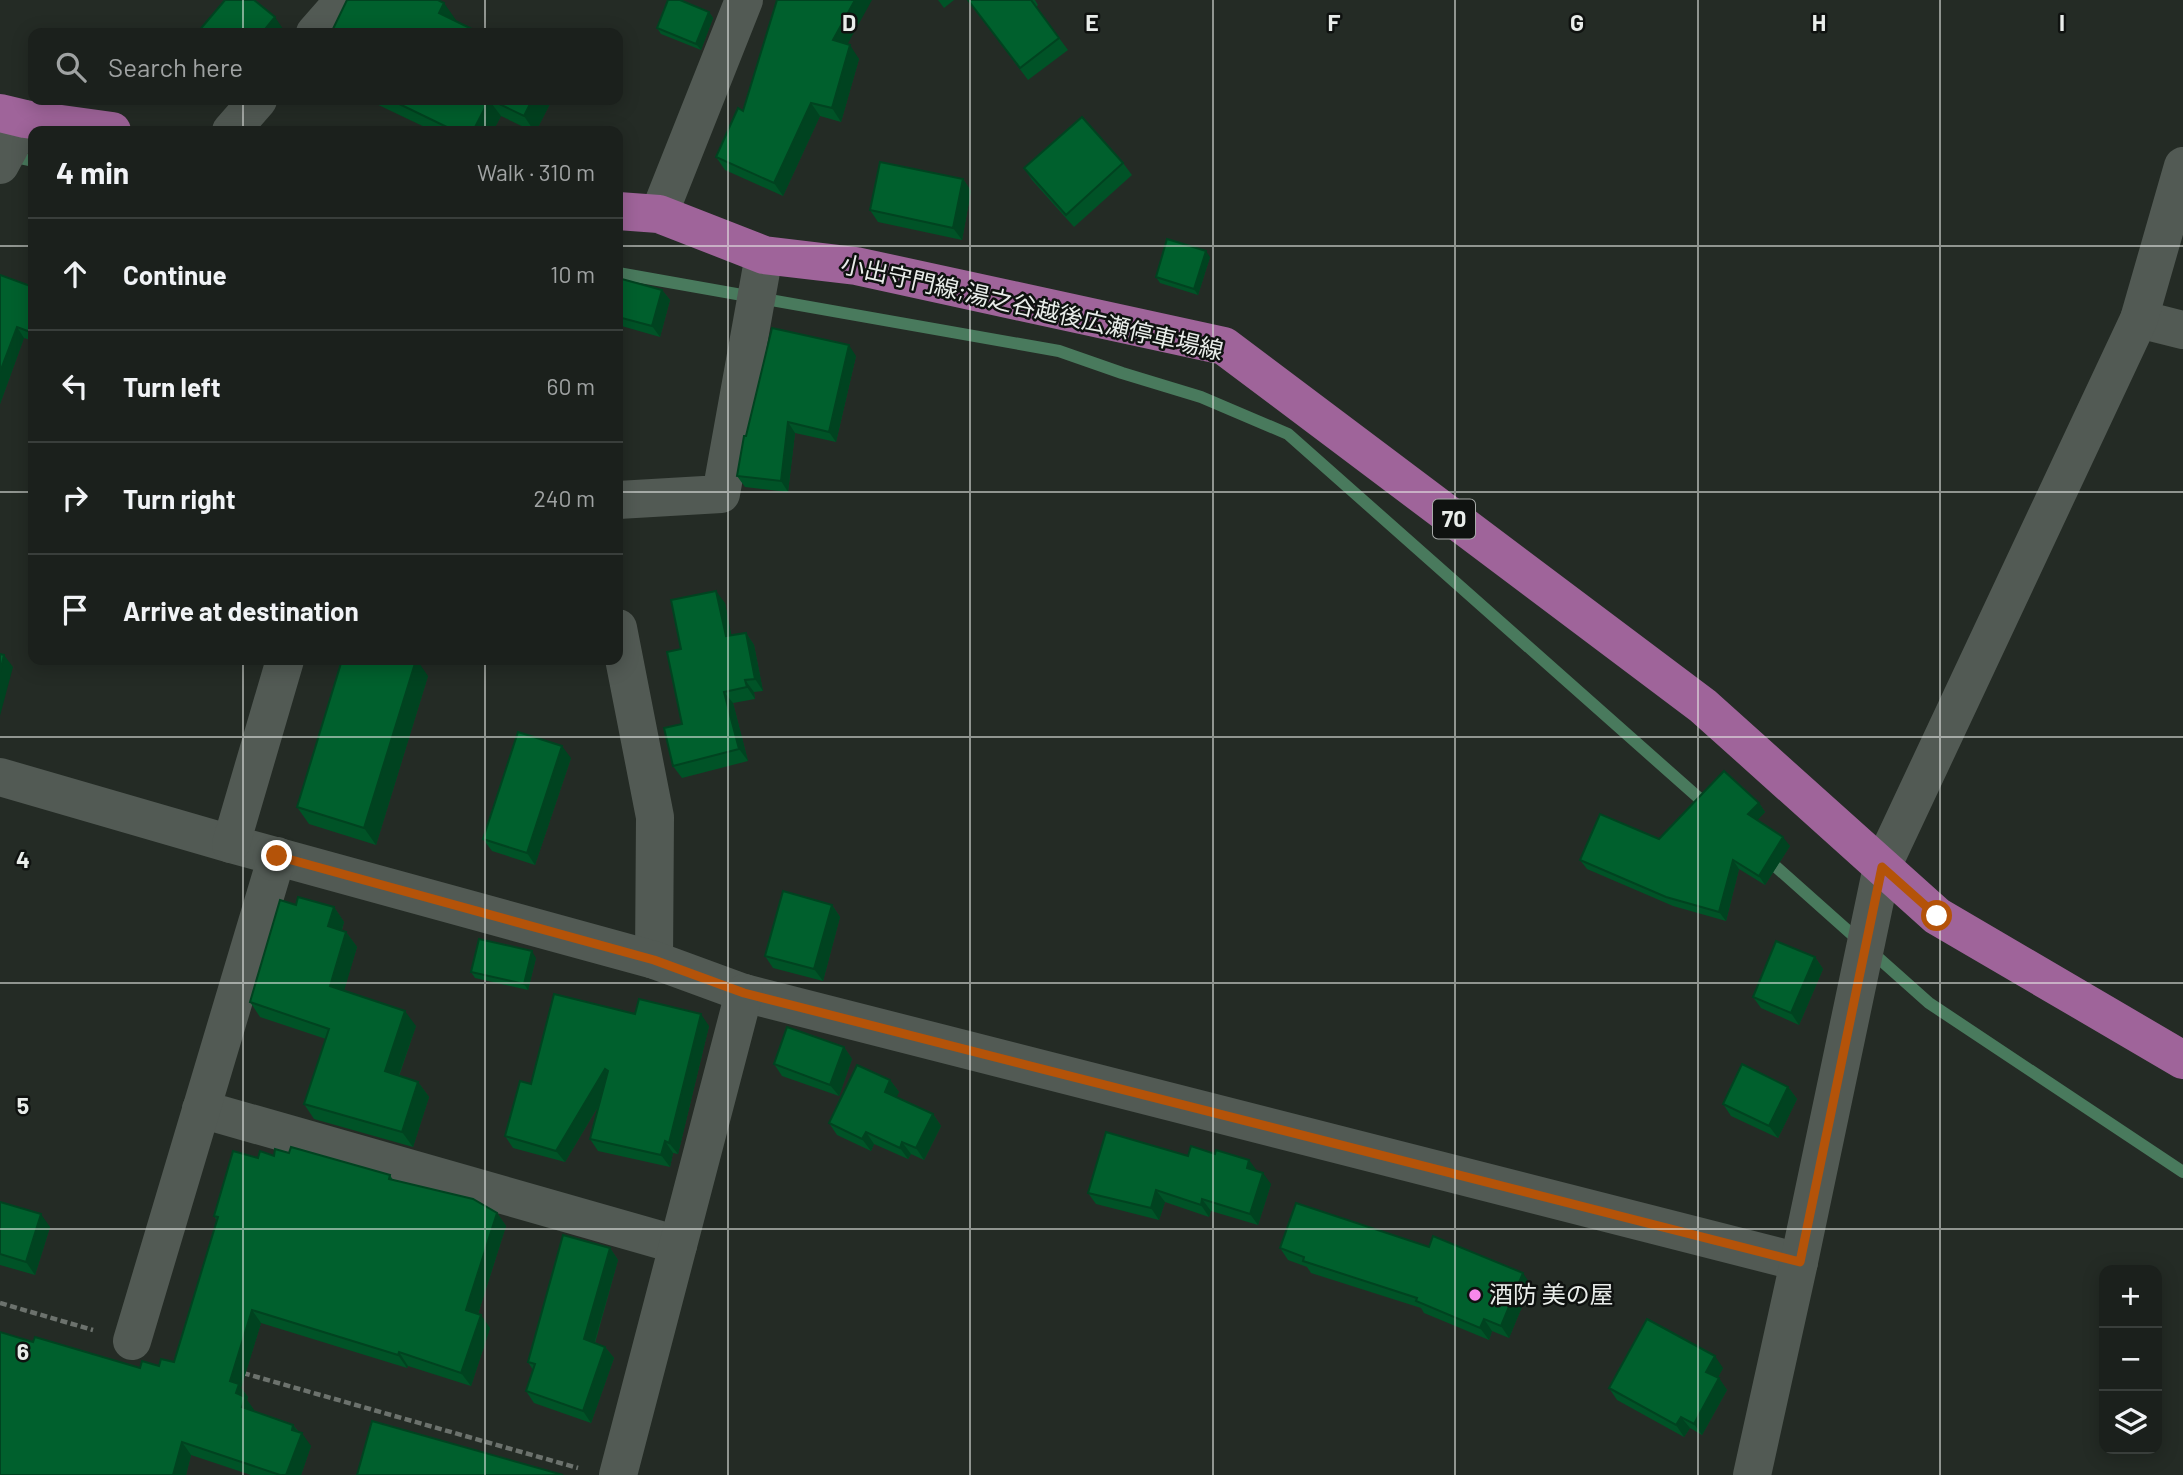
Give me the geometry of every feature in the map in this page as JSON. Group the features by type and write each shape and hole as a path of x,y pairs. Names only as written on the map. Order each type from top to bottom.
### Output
{"main road":[{"path":"12,116 79,126"},
{"name":"小出守門線;湯之谷越後広瀬停車場線","path":"623,211 659,214 764,255 856,266 1224,346 1703,706 1937,916 2183,1060"}],"street":[{"path":"319,28 344,0"},
{"path":"659,214 744,0"},
{"path":"235,126 254,105"},
{"path":"0,165 12,116"},
{"path":"1752,1475 1800,1262 1882,867 2139,319 2183,166"},
{"path":"623,500 721,494 764,255"},
{"path":"2139,319 2183,330"},
{"path":"623,654 655,817 654,960"},
{"path":"231,844 284,665"},
{"path":"0,777 231,844 654,960 744,993 1800,1262"},
{"path":"132,1341 277,856"},
{"path":"603,1473 678,1245 744,993"},
{"path":"201,1109 678,1245"}],"path":[{"path":"0,1303 132,1341"},
{"path":"240,1372 603,1473"}],"building":[{"path":"225,0 254,0 275,17 266,28 201,28"},
{"path":"347,0 438,0 444,3 439,13 470,28 333,28"},
{"path":"668,0 680,0 709,12 696,44 657,28"},
{"path":"777,0 855,0 833,40 850,45 832,108 811,103 774,183 716,157 738,108 743,111"},
{"path":"968,0 1031,0 1059,38 1020,68"},
{"path":"401,105 486,105 476,126 445,126"},
{"path":"501,105 530,105 524,116"},
{"path":"1082,117 1123,163 1066,215 1024,168"},
{"path":"880,162 963,179 953,228 870,210"},
{"path":"1167,239 1206,251 1194,289 1156,277"},
{"path":"0,275 28,285 28,331 17,327 0,372"},
{"path":"623,279 662,290 652,326 623,318"},
{"path":"772,328 849,345 829,432 788,422 781,481 737,476 744,436"},
{"path":"716,591 726,636 746,633 755,679 745,680 747,687 724,692 739,749 673,766 664,728 682,724 667,652 681,649 671,600"},
{"path":"0,654 4,655 0,672"},
{"path":"340,665 414,665 364,828 297,807"},
{"path":"518,732 562,746 527,853 483,839"},
{"path":"1724,771 1759,803 1748,814 1783,837 1759,876 1733,860 1719,912 1666,897 1580,860 1600,814 1659,839"},
{"path":"783,891 832,905 814,969 765,956"},
{"path":"298,897 334,907 328,926 346,932 330,986 405,1011 385,1071 418,1082 402,1132 304,1104 329,1029 250,1002 280,900 296,905"},
{"path":"479,939 532,951 524,984 471,972"},
{"path":"1776,941 1815,957 1791,1013 1753,997"},
{"path":"554,994 635,1014 639,999 701,1014 669,1143 665,1141 661,1155 590,1139 608,1071 605,1069 556,1151 505,1136 520,1081 531,1084"},
{"path":"787,1027 844,1047 830,1085 774,1064"},
{"path":"1742,1064 1788,1087 1769,1126 1723,1104"},
{"path":"857,1065 890,1080 885,1092 933,1114 916,1148 902,1142 900,1148 866,1132 862,1139 829,1123"},
{"path":"1106,1132 1188,1156 1191,1146 1215,1154 1216,1150 1249,1160 1247,1168 1263,1173 1250,1214 1202,1199 1201,1205 1156,1190 1151,1208 1088,1193"},
{"path":"291,1147 390,1175 389,1179 473,1199 497,1213 466,1310 481,1315 461,1373 399,1352 398,1355 252,1310 230,1381 239,1384 236,1393 245,1397 242,1407 293,1425 292,1430 302,1433 286,1475 182,1442 173,1475 0,1475 0,1332 33,1342 35,1337 140,1368 142,1361 159,1366 161,1359 174,1362 218,1217 214,1216 233,1151 258,1158 260,1151 274,1156 275,1149 289,1153"},
{"path":"0,1202 41,1214 26,1262 0,1254"},
{"path":"1296,1203 1429,1247 1433,1236 1523,1273 1501,1326 1484,1319 1480,1328 1416,1301 1417,1298 1303,1261 1304,1257 1280,1248"},
{"path":"563,1235 610,1248 584,1339 605,1347 583,1411 526,1391 535,1364 528,1362"},
{"path":"1647,1319 1715,1356 1706,1372 1719,1378 1694,1424 1681,1417 1676,1425 1609,1388"},
{"path":"372,1421 563,1475 357,1475"}],"waterway":[{"path":"10,156 28,160"},
{"path":"623,274 1059,351 1201,397 1288,434 1709,807"},
{"path":"1765,857 1929,1003 2183,1172"}],"place":[{"name":"酒防 美の屋","path":"1475,1295"}],"route":[{"path":"277,856 654,960 744,993 1800,1262 1882,867 1937,916"}]}
